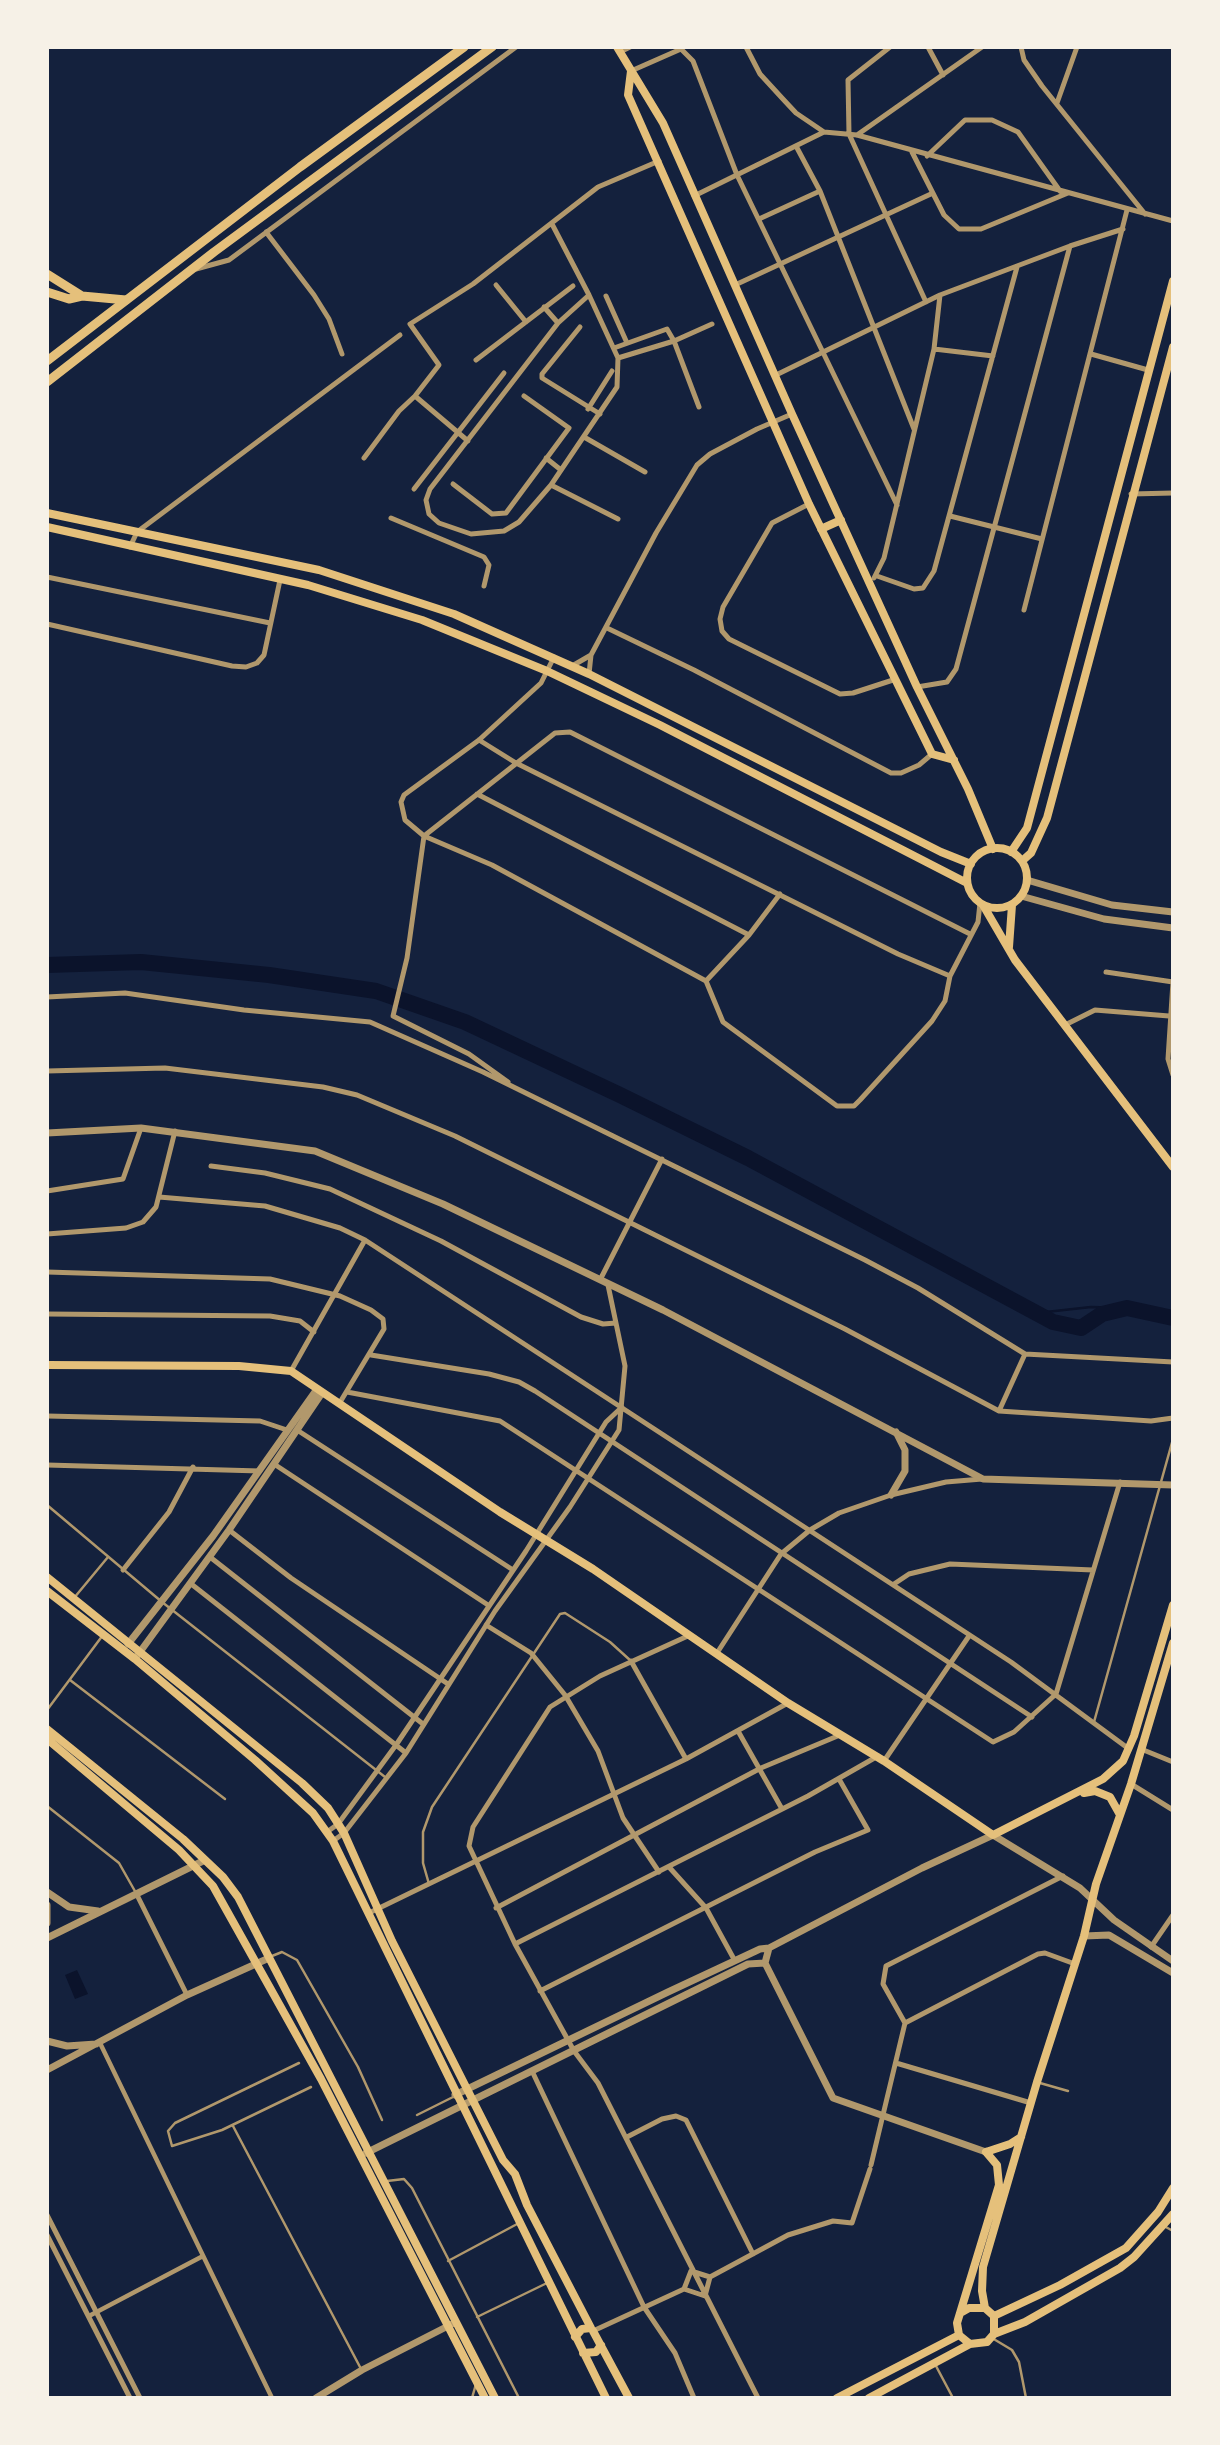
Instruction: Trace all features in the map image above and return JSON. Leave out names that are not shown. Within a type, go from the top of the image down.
[{"type":"main road","points":[[47,361],[464,47]]},
{"type":"main road","points":[[47,382],[193,269],[492,47]]},
{"type":"main road","points":[[618,50],[663,123],[792,414],[993,849]]},
{"type":"main road","points":[[631,71],[628,95],[809,504],[893,680],[932,754],[954,760]]},
{"type":"main road","points":[[47,274],[82,296]]},
{"type":"main road","points":[[1011,852],[1027,828],[1173,281]]},
{"type":"main road","points":[[47,292],[69,299],[82,296],[126,300]]},
{"type":"main road","points":[[1022,861],[1031,853],[1043,830],[1131,494],[1173,347]]},
{"type":"main road","points":[[47,513],[319,570],[454,614],[554,657],[941,852],[971,864]]},
{"type":"main road","points":[[821,529],[841,520]]},
{"type":"main road","points":[[47,527],[309,585],[422,620],[547,671],[968,883],[1009,948],[1065,1026],[1173,1167]]},
{"type":"main road","points":[[717,755],[723,741]]},
{"type":"main road","points":[[968,883],[971,864],[979,854],[993,849],[1011,852],[1022,861],[1027,880],[1021,897],[1012,905],[1002,908],[981,904]]},
{"type":"main road","points":[[1009,948],[1012,905]]},
{"type":"main road","points":[[47,1365],[239,1366],[291,1371],[500,1512],[548,1539],[788,1703],[881,1758],[993,1835],[1115,1771],[1129,1749],[1173,1605]]},
{"type":"main road","points":[[47,1577],[110,1628],[137,1656],[287,1788],[313,1813],[327,1832],[431,2018],[503,2160],[515,2174],[527,2205],[629,2398]]},
{"type":"main road","points":[[47,1591],[103,1635],[137,1656],[302,1783],[328,1808],[344,1833],[373,1911],[421,2023],[606,2398]]},
{"type":"main road","points":[[993,2336],[993,2316],[985,2308],[982,2291],[983,2267],[1037,2082],[1084,1936],[1092,1898],[1131,1784],[1173,1643]]},
{"type":"main road","points":[[47,1729],[205,1860],[238,1897],[452,2324],[495,2398]]},
{"type":"main road","points":[[47,1740],[194,1866],[213,1886],[365,2154],[384,2182],[485,2398]]},
{"type":"main road","points":[[1077,1793],[1103,1793],[1115,1803],[1119,1814]]},
{"type":"main road","points":[[421,2023],[431,2018]]},
{"type":"main road","points":[[970,2344],[959,2335],[957,2323],[999,2185],[997,2165],[986,2152],[1010,2144],[1023,2135]]},
{"type":"main road","points":[[993,2316],[1060,2285],[1126,2248],[1158,2212],[1173,2188]]},
{"type":"main road","points":[[869,2398],[970,2344],[982,2345],[993,2336],[1026,2322],[1120,2268],[1173,2214]]},
{"type":"main road","points":[[962,2312],[969,2308],[985,2308]]},
{"type":"main road","points":[[575,2337],[582,2329],[592,2330]]},
{"type":"main road","points":[[836,2398],[959,2335]]},
{"type":"main road","points":[[583,2353],[596,2352],[601,2345]]},
{"type":"street","points":[[193,269],[211,267],[229,260],[516,47]]},
{"type":"street","points":[[618,50],[630,47]]},
{"type":"street","points":[[746,47],[768,82],[796,113],[824,132],[857,135],[1173,221]]},
{"type":"street","points":[[890,47],[848,80],[849,134],[926,302]]},
{"type":"street","points":[[928,47],[943,75]]},
{"type":"street","points":[[857,135],[982,47]]},
{"type":"street","points":[[1057,103],[1077,47]]},
{"type":"street","points":[[631,71],[681,49],[693,61],[737,175],[897,505]]},
{"type":"street","points":[[1019,49],[1024,60],[1145,214]]},
{"type":"street","points":[[927,156],[965,120],[992,120],[1018,132],[1060,191]]},
{"type":"street","points":[[694,196],[824,132]]},
{"type":"street","points":[[796,146],[820,191],[837,240],[914,429]]},
{"type":"street","points":[[912,152],[950,223],[968,232],[1068,193]]},
{"type":"street","points":[[364,458],[399,411],[415,396],[439,365],[410,324],[473,284],[598,187],[659,162]]},
{"type":"street","points":[[759,219],[820,191]]},
{"type":"street","points":[[735,285],[837,240],[933,192]]},
{"type":"street","points":[[1024,610],[1127,210]]},
{"type":"street","points":[[552,224],[590,295],[618,358],[617,387],[551,485],[524,517],[504,531],[471,534],[439,523],[429,514],[426,500],[430,489],[558,323],[590,295]]},
{"type":"street","points":[[776,374],[940,295],[1123,229]]},
{"type":"street","points":[[266,232],[329,319],[342,354]]},
{"type":"street","points":[[917,687],[952,679],[996,528],[1070,246]]},
{"type":"street","points":[[877,576],[914,589],[923,588],[934,571],[1017,267]]},
{"type":"street","points":[[496,285],[526,322]]},
{"type":"street","points":[[476,360],[573,286]]},
{"type":"street","points":[[869,582],[877,576],[884,558],[934,349],[940,295]]},
{"type":"street","points":[[606,296],[627,343]]},
{"type":"street","points":[[544,307],[558,323]]},
{"type":"street","points":[[618,358],[674,341],[712,324]]},
{"type":"street","points":[[580,327],[542,374],[542,378],[587,409],[600,414]]},
{"type":"street","points":[[614,348],[669,329],[699,407]]},
{"type":"street","points":[[656,332],[660,345]]},
{"type":"street","points":[[130,547],[137,532],[400,335]]},
{"type":"street","points":[[934,349],[993,356]]},
{"type":"street","points":[[1091,354],[1148,370]]},
{"type":"street","points":[[587,409],[612,371]]},
{"type":"street","points":[[414,489],[504,373]]},
{"type":"street","points":[[415,396],[468,441]]},
{"type":"street","points":[[453,484],[492,514],[506,513],[569,427],[524,396]]},
{"type":"street","points":[[589,674],[591,654],[656,533],[697,465],[710,454],[774,420],[792,414]]},
{"type":"street","points":[[1136,419],[1152,424]]},
{"type":"street","points":[[584,437],[645,472]]},
{"type":"street","points":[[546,458],[561,470]]},
{"type":"street","points":[[551,485],[618,519]]},
{"type":"street","points":[[1131,494],[1173,493]]},
{"type":"street","points":[[809,504],[772,523],[723,607],[720,619],[722,631],[729,639],[840,694],[853,693],[893,680]]},
{"type":"street","points":[[950,516],[1042,539]]},
{"type":"street","points":[[391,518],[487,560],[484,586]]},
{"type":"street","points":[[456,545],[461,531]]},
{"type":"street","points":[[1097,562],[1113,566]]},
{"type":"street","points":[[47,577],[271,623]]},
{"type":"street","points":[[47,624],[246,667],[257,663],[264,655],[280,580]]},
{"type":"street","points":[[1083,617],[1098,622]]},
{"type":"street","points":[[607,628],[694,670],[891,773],[901,773],[919,765],[932,754]]},
{"type":"street","points":[[572,666],[591,654]]},
{"type":"street","points":[[554,657],[541,683],[479,740],[404,795],[401,802],[404,820],[424,836],[509,873],[706,981],[723,1021],[837,1106],[846,1108],[860,1100],[932,1021],[944,1001],[950,976],[979,920],[981,904]]},
{"type":"street","points":[[523,1092],[469,1054],[393,1016],[407,958],[424,836],[555,733],[570,732],[970,934]]},
{"type":"street","points":[[479,740],[516,764],[898,954],[950,976]]},
{"type":"street","points":[[477,794],[749,935]]},
{"type":"street","points":[[1027,880],[1112,905],[1173,912]]},
{"type":"street","points":[[706,981],[749,935],[780,894]]},
{"type":"street","points":[[1021,897],[1104,919],[1173,928]]},
{"type":"street","points":[[979,920],[995,925]]},
{"type":"street","points":[[1106,972],[1173,982],[1168,1059],[1173,1075]]},
{"type":"street","points":[[47,997],[125,993],[244,1010],[370,1022],[523,1092],[897,1277],[1024,1354],[1173,1362]]},
{"type":"street","points":[[1065,1026],[1095,1010],[1169,1016]]},
{"type":"street","points":[[47,1071],[165,1068],[339,1090],[455,1136],[845,1329],[999,1411],[1150,1421],[1173,1418]]},
{"type":"street","points":[[47,1191],[123,1179],[141,1128]]},
{"type":"street","points":[[47,1133],[141,1128],[275,1144],[337,1158],[443,1204],[600,1280],[896,1431],[983,1479]]},
{"type":"street","points":[[47,1234],[135,1226],[151,1215],[159,1197],[175,1131]]},
{"type":"street","points":[[600,1280],[662,1160]]},
{"type":"street","points":[[211,1166],[265,1172],[326,1188],[441,1241],[581,1317],[603,1324],[616,1323]]},
{"type":"street","points":[[159,1197],[265,1206],[340,1228],[365,1240],[894,1584],[1056,1694],[1129,1749]]},
{"type":"street","points":[[291,1371],[365,1240]]},
{"type":"street","points":[[47,1272],[270,1279],[315,1288],[361,1305],[383,1319],[384,1329],[340,1404]]},
{"type":"street","points":[[333,1841],[344,1833],[406,1752],[486,1625],[548,1539],[612,1443],[622,1423],[625,1366],[608,1284]]},
{"type":"street","points":[[47,1314],[270,1316],[300,1321],[314,1332]]},
{"type":"street","points":[[999,1411],[1024,1354]]},
{"type":"street","points":[[371,1355],[489,1374],[519,1382],[655,1468],[781,1554],[1032,1717]]},
{"type":"street","points":[[128,1644],[298,1430],[319,1391]]},
{"type":"street","points":[[137,1656],[229,1530],[260,1471],[274,1460],[287,1430],[319,1391]]},
{"type":"street","points":[[346,1392],[500,1420],[993,1742],[1007,1737],[1056,1694],[1120,1482]]},
{"type":"street","points":[[327,1832],[338,1824],[397,1745],[578,1470],[598,1433],[611,1415],[622,1407]]},
{"type":"street","points":[[47,1416],[260,1421],[287,1430]]},
{"type":"street","points":[[298,1430],[513,1570]]},
{"type":"street","points":[[891,1495],[905,1471],[905,1450],[896,1431]]},
{"type":"street","points":[[274,1460],[488,1605]]},
{"type":"street","points":[[47,1465],[193,1467],[260,1471]]},
{"type":"street","points":[[124,1570],[169,1512],[193,1467]]},
{"type":"street","points":[[718,1653],[781,1554],[810,1530],[839,1513],[891,1495],[946,1482],[983,1479],[1173,1485]]},
{"type":"street","points":[[229,1530],[291,1578],[448,1684]]},
{"type":"street","points":[[210,1556],[423,1724]]},
{"type":"street","points":[[894,1584],[909,1574],[950,1564],[1094,1570]]},
{"type":"street","points":[[190,1583],[406,1752]]},
{"type":"street","points":[[486,1625],[531,1653],[565,1695],[598,1751],[613,1794],[634,1835],[659,1872]]},
{"type":"street","points":[[690,1635],[631,1661],[565,1695],[550,1707],[473,1827],[469,1846],[496,1908],[540,1991],[574,2051],[598,2083],[627,2137],[691,2271],[758,2398]]},
{"type":"street","points":[[515,1944],[881,1758],[970,1636]]},
{"type":"street","points":[[631,1661],[686,1759]]},
{"type":"street","points":[[373,1911],[686,1759],[788,1703]]},
{"type":"street","points":[[738,1731],[782,1809]]},
{"type":"street","points":[[496,1908],[686,1810],[761,1768],[841,1735]]},
{"type":"street","points":[[1140,1749],[1173,1762]]},
{"type":"street","points":[[540,1991],[816,1852],[868,1830],[839,1779]]},
{"type":"street","points":[[1131,1784],[1173,1810]]},
{"type":"street","points":[[455,2095],[735,1961],[769,1948],[922,1868],[993,1835],[1063,1877],[1092,1898],[1114,1920],[1173,1961]]},
{"type":"street","points":[[47,1938],[205,1860]]},
{"type":"street","points":[[669,1867],[706,1908],[735,1961]]},
{"type":"street","points":[[691,2271],[710,2277],[788,2235],[840,2220],[852,2223],[870,2167],[905,2022],[883,1984],[883,1970],[892,1962],[1063,1877]]},
{"type":"street","points":[[47,1892],[69,1908],[99,1911]]},
{"type":"street","points":[[136,1893],[187,1995]]},
{"type":"street","points":[[47,1905],[47,1923]]},
{"type":"street","points":[[1151,1947],[1173,1915]]},
{"type":"street","points":[[1084,1936],[1109,1935],[1173,1973]]},
{"type":"street","points":[[769,1948],[765,1963],[830,2095],[986,2152]]},
{"type":"street","points":[[905,2022],[1038,1954],[1045,1953],[1074,1964]]},
{"type":"street","points":[[47,2070],[187,1995],[269,1958]]},
{"type":"street","points":[[365,2154],[748,1964],[765,1963]]},
{"type":"street","points":[[47,2041],[67,2046],[100,2043]]},
{"type":"street","points":[[100,2043],[272,2398]]},
{"type":"street","points":[[896,2063],[1031,2104]]},
{"type":"street","points":[[532,2071],[644,2307],[675,2353],[694,2398]]},
{"type":"street","points":[[627,2137],[662,2119],[676,2116],[686,2120],[753,2254]]},
{"type":"street","points":[[47,2215],[140,2398]]},
{"type":"street","points":[[47,2235],[130,2398]]},
{"type":"street","points":[[89,2316],[204,2256]]},
{"type":"street","points":[[684,2289],[691,2271]]},
{"type":"street","points":[[705,2296],[710,2277]]},
{"type":"street","points":[[592,2330],[684,2289],[705,2296]]},
{"type":"street","points":[[316,2398],[362,2370],[452,2324]]},
{"type":"lane","points":[[1094,1723],[1173,1439]]},
{"type":"lane","points":[[47,1505],[162,1602],[387,1779]]},
{"type":"lane","points":[[74,1598],[108,1557]]},
{"type":"lane","points":[[429,1884],[422,1863],[422,1832],[432,1807],[531,1653],[564,1613],[610,1642],[631,1661]]},
{"type":"lane","points":[[47,1710],[110,1628]]},
{"type":"lane","points":[[70,1680],[225,1799]]},
{"type":"lane","points":[[47,1806],[119,1863],[136,1893]]},
{"type":"lane","points":[[269,1958],[282,1952],[297,1960],[358,2067],[382,2120]]},
{"type":"lane","points":[[299,2063],[175,2123],[168,2136],[173,2146],[177,2146],[233,2126],[311,2087]]},
{"type":"lane","points":[[1037,2082],[1068,2091]]},
{"type":"lane","points":[[417,2115],[455,2095]]},
{"type":"lane","points":[[233,2126],[362,2370]]},
{"type":"lane","points":[[384,2182],[404,2179],[409,2184],[519,2398]]},
{"type":"lane","points":[[448,2261],[519,2222]]},
{"type":"lane","points":[[1164,2226],[1173,2231]]},
{"type":"lane","points":[[477,2317],[548,2283]]},
{"type":"lane","points":[[993,2336],[1012,2350],[1019,2362],[1026,2398]]},
{"type":"lane","points":[[934,2363],[953,2398]]},
{"type":"lane","points":[[472,2398],[477,2382]]},
{"type":"water","points":[[77,1970],[88,1994],[75,1999],[65,1975]]},
{"type":"waterway","points":[[47,965],[141,962],[269,975],[376,991],[465,1022],[620,1095],[748,1158],[1053,1322],[1081,1328],[1102,1314],[1127,1308],[1173,1318]]},
{"type":"waterway","points":[[1037,1313],[1091,1307],[1127,1308]]}]
